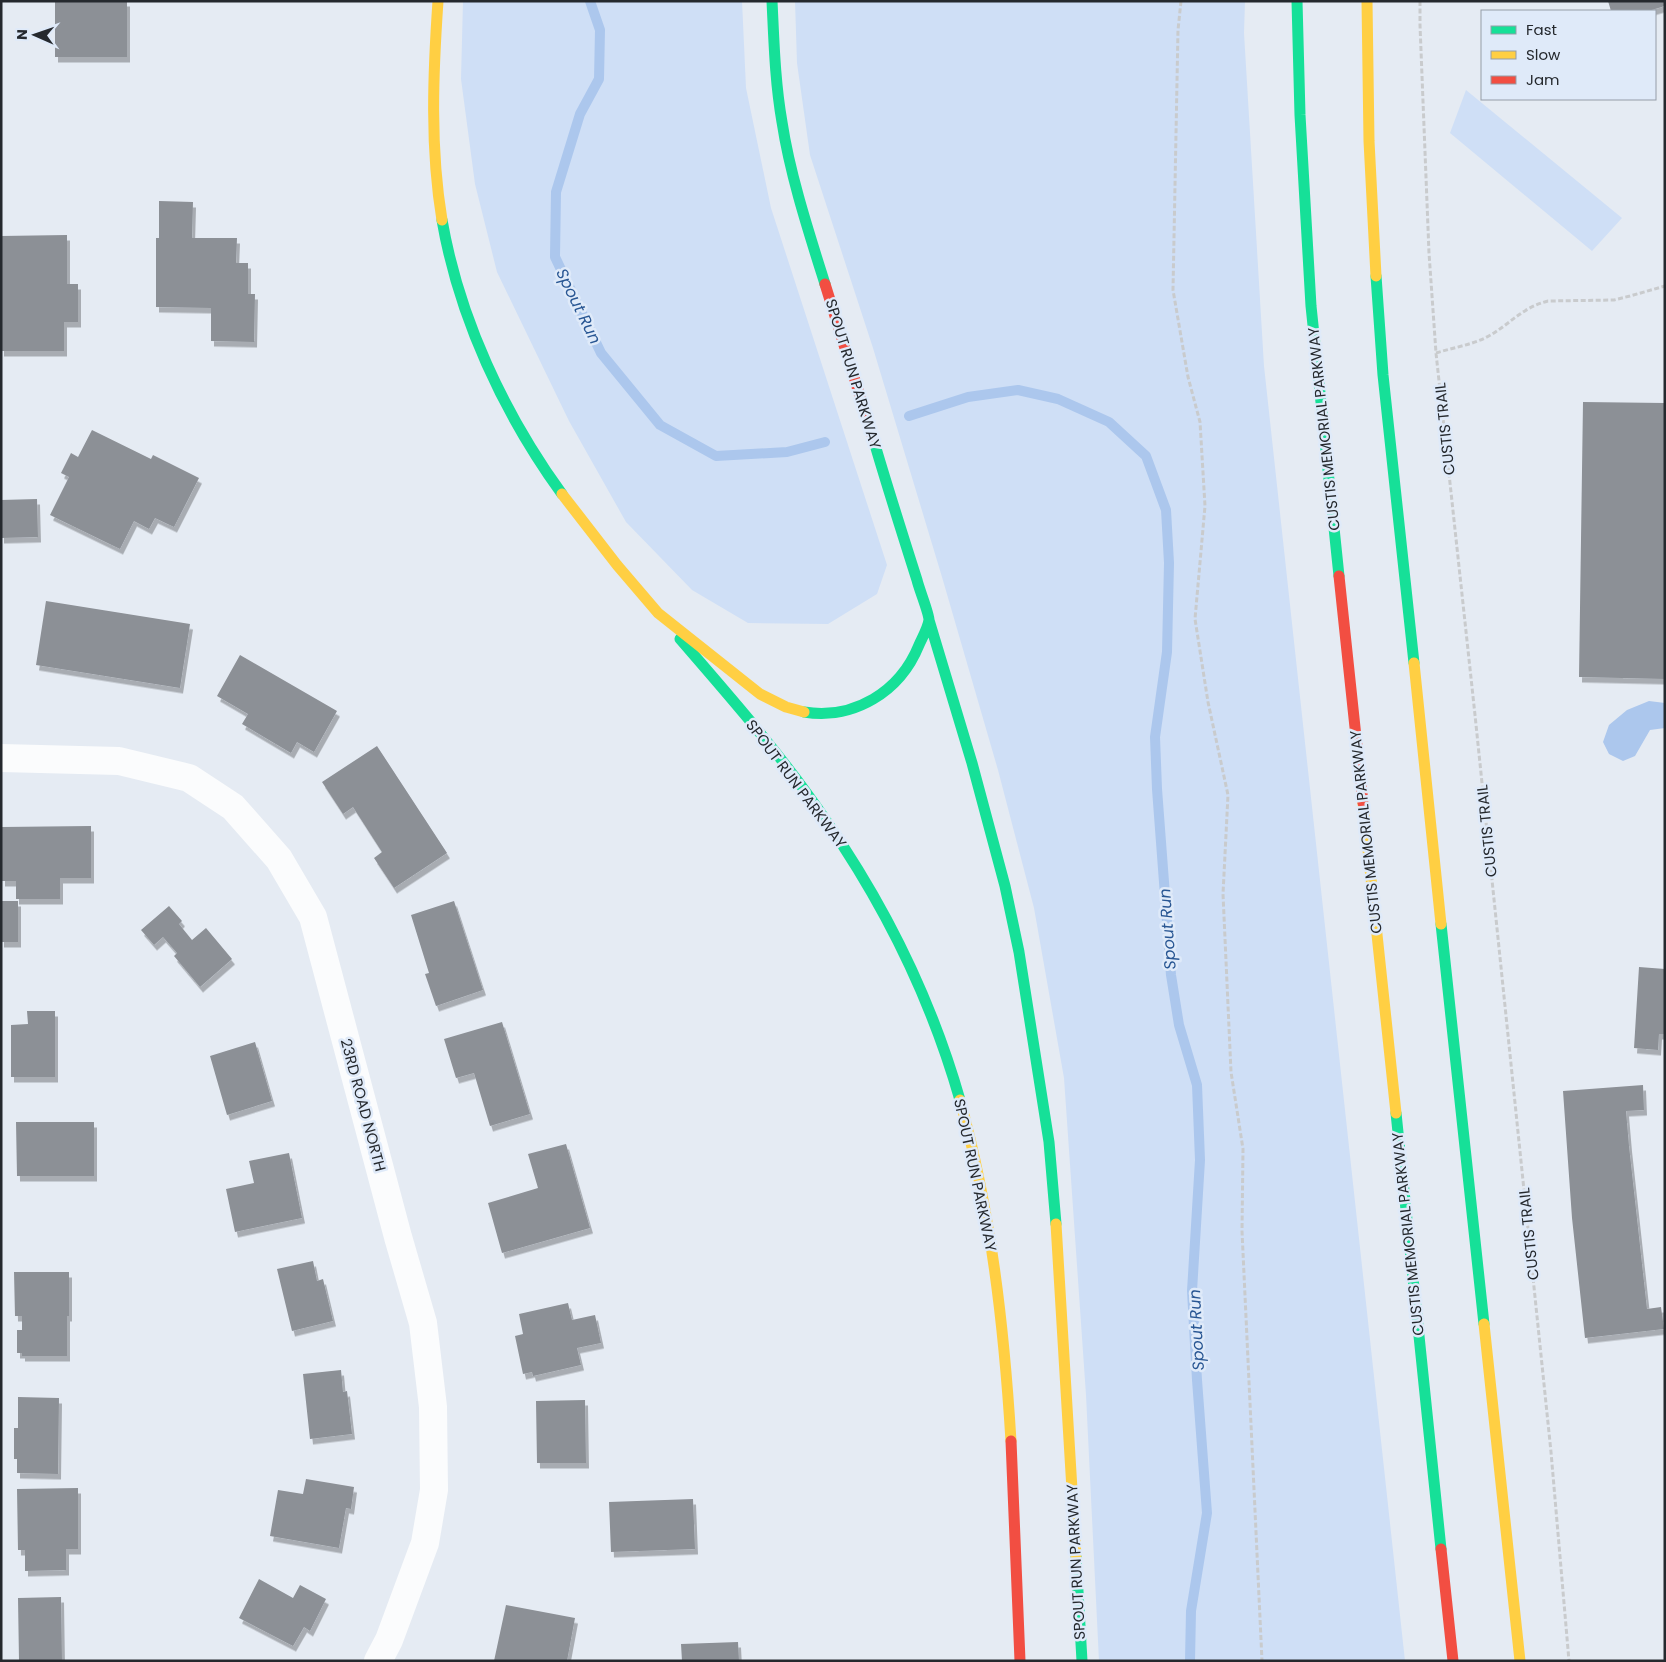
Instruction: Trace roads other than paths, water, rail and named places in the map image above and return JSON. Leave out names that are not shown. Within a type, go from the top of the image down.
[{"type":"main road","name":"SPOUT RUN PARKWAY","points":[[438,1],[433,73],[433,121],[438,196],[453,268],[477,341],[507,407],[557,487],[595,538],[757,729],[822,815],[868,888],[906,962],[944,1053],[970,1139],[988,1221],[995,1274],[1008,1399],[1020,1661]]},
{"type":"main road","name":"SPOUT RUN PARKWAY","points":[[772,1],[776,79],[782,124],[793,172],[826,291],[972,763],[1004,886],[1020,961],[1049,1142],[1060,1270],[1082,1661]]},
{"type":"main road","name":"CUSTIS MEMORIAL PARKWAY","points":[[1296,1],[1296,56],[1302,181],[1311,306],[1453,1661]]},
{"type":"main road","points":[[1367,1],[1367,91],[1370,174],[1383,375],[1520,1661]]},
{"type":"main road","points":[[658,613],[760,694],[793,710],[811,714],[828,714],[859,708],[886,692],[898,681],[916,652],[929,620]]},
{"type":"street","name":"23RD ROAD NORTH","points":[[1,758],[118,761],[189,778],[233,807],[240,814],[279,859],[313,918],[398,1238],[423,1323],[433,1407],[434,1490],[425,1543],[389,1640],[378,1661]]},
{"type":"water","points":[[1649,701],[1665,703],[1665,728],[1650,730],[1635,756],[1623,761],[1609,754],[1603,742],[1609,725],[1627,710]]},
{"type":"waterway","name":"Spout Run","points":[[590,1],[600,30],[599,79],[580,114],[556,192],[555,257],[601,353],[660,425],[716,456],[787,452],[825,442]]},
{"type":"waterway","name":"Spout Run","points":[[909,416],[968,397],[1018,390],[1058,399],[1109,422],[1146,456],[1166,510],[1169,563],[1167,652],[1155,737],[1157,789],[1171,975],[1179,1025],[1197,1085],[1200,1160],[1192,1291],[1207,1513],[1191,1611],[1190,1661]]}]
